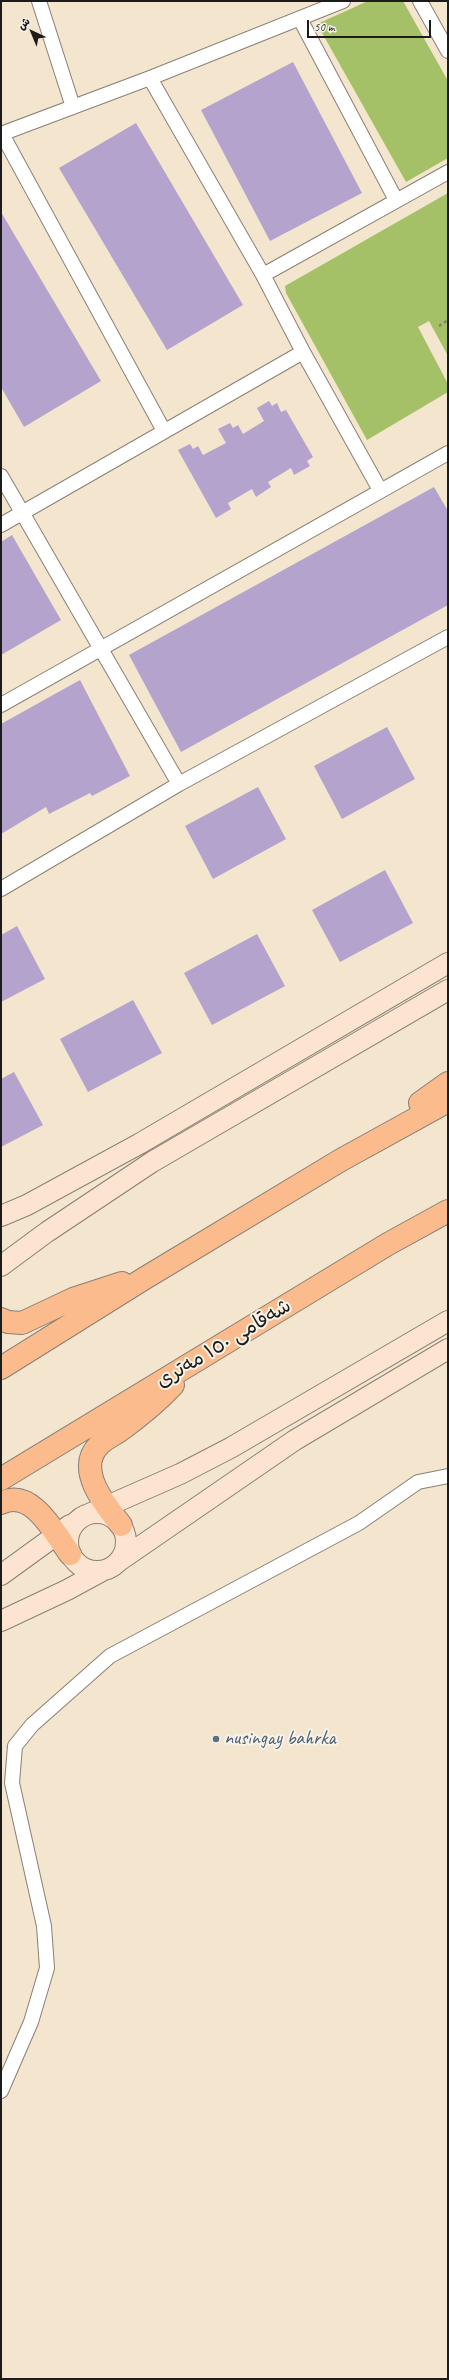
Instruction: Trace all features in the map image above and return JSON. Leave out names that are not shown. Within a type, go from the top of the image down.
[{"type":"highway","points":[[341,1160],[448,1083]]},
{"type":"highway","points":[[1,1368],[145,1278],[341,1160],[448,1101]]},
{"type":"highway","name":"شەقامی ١٥٠ مەتری","points":[[1,1479],[388,1244],[448,1211]]},
{"type":"highway","points":[[388,1244],[448,1218]]},
{"type":"highway","points":[[1,1319],[8,1322],[22,1323],[85,1295],[145,1278]]},
{"type":"highway","points":[[121,1526],[91,1514],[90,1473],[93,1454],[100,1443],[126,1426],[160,1399],[193,1363]]},
{"type":"highway","points":[[1,1503],[18,1499],[31,1504],[56,1534],[70,1554]]},
{"type":"street","points":[[39,1],[74,107]]},
{"type":"street","points":[[164,431],[2,134],[150,78],[343,1]]},
{"type":"street","points":[[420,1],[448,51]]},
{"type":"street","points":[[300,19],[396,200]]},
{"type":"street","points":[[150,78],[264,275],[303,352],[380,490]]},
{"type":"street","points":[[264,275],[448,172]]},
{"type":"street","points":[[1,525],[303,352]]},
{"type":"street","points":[[1,705],[448,453]]},
{"type":"street","points":[[1,476],[179,784]]},
{"type":"street","points":[[1,889],[179,784],[448,637]]},
{"type":"street","points":[[1,1216],[27,1205],[138,1144],[448,963]]},
{"type":"street","points":[[1,1266],[52,1228],[152,1162],[448,990]]},
{"type":"street","points":[[1,1575],[56,1534],[91,1514],[180,1474],[232,1447],[448,1321]]},
{"type":"street","points":[[1,1621],[67,1590],[111,1566],[282,1449],[448,1349]]},
{"type":"street","points":[[1,2091],[31,2022],[47,1968],[44,1926],[12,1783],[15,1746],[32,1725],[110,1656],[359,1523],[418,1482],[448,1476]]},
{"type":"street","points":[[91,1514],[68,1536],[70,1554],[76,1562],[84,1568],[93,1571],[111,1566],[126,1544],[121,1526]]},
{"type":"path","points":[[439,326],[448,320]]},
{"type":"green space","points":[[368,1],[403,1],[448,81],[448,158],[406,182],[317,24]]},
{"type":"green space","points":[[448,193],[448,356],[429,321],[418,327],[448,384],[448,392],[367,440],[286,293],[285,286]]},
{"type":"building","points":[[293,62],[362,193],[270,241],[201,110]]},
{"type":"building","points":[[136,123],[243,305],[167,350],[59,168]]},
{"type":"building","points":[[1,212],[101,381],[24,427],[1,387]]},
{"type":"building","points":[[269,401],[272,406],[277,403],[281,412],[286,410],[313,457],[307,461],[310,466],[294,475],[291,468],[268,482],[271,487],[256,497],[252,489],[228,503],[231,509],[216,518],[178,450],[190,444],[193,449],[198,446],[203,455],[226,443],[218,429],[230,423],[233,428],[238,425],[243,434],[264,421],[257,408]]},
{"type":"building","points":[[434,487],[448,511],[448,605],[181,752],[129,655]]},
{"type":"building","points":[[12,535],[61,620],[1,655],[1,542]]},
{"type":"building","points":[[80,680],[130,776],[92,796],[90,793],[49,814],[46,807],[1,834],[1,724]]},
{"type":"building","points":[[387,727],[415,779],[342,819],[314,766]]},
{"type":"building","points":[[258,787],[286,839],[213,879],[185,826]]},
{"type":"building","points":[[385,870],[413,923],[340,962],[312,910]]},
{"type":"building","points":[[17,926],[45,979],[1,1002],[1,935]]},
{"type":"building","points":[[257,934],[285,986],[212,1025],[184,973]]},
{"type":"building","points":[[133,1000],[162,1053],[88,1092],[60,1039]]},
{"type":"building","points":[[14,1072],[43,1125],[1,1147],[1,1079]]},
{"type":"place","name":"nusingay bahrka","points":[[216,1739]]}]
